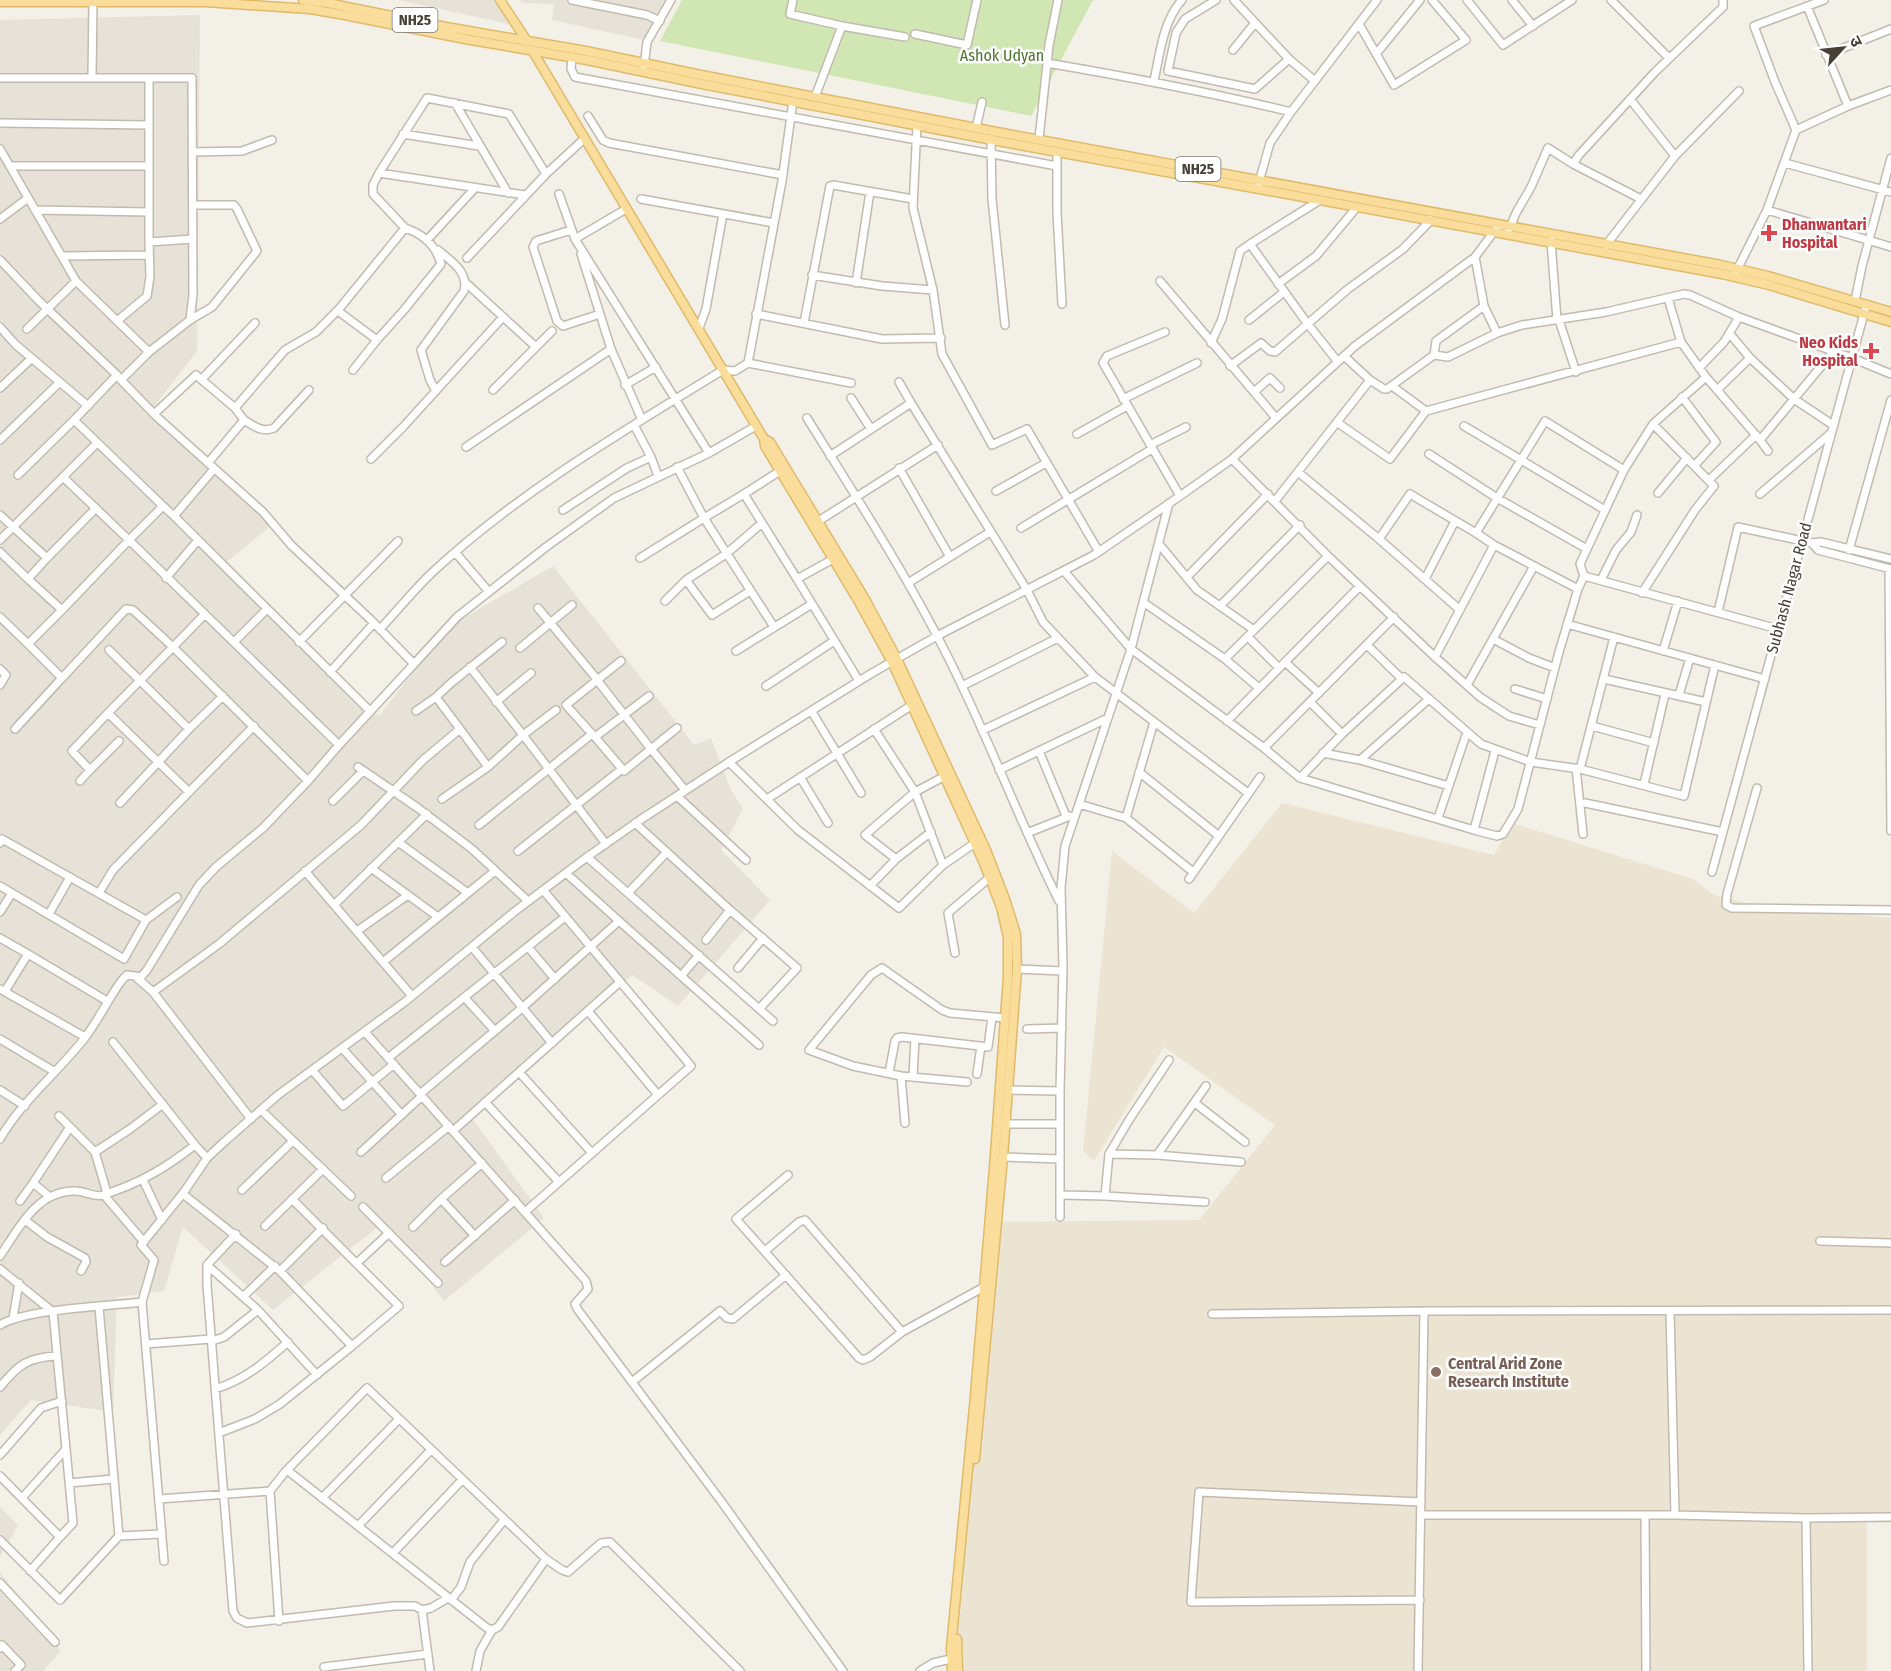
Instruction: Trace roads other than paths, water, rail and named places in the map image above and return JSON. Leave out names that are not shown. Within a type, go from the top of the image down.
[{"type":"main road","name":"NH25","points":[[303,0],[527,41],[793,101],[991,140],[1606,245],[1856,298],[1867,305],[1891,312]]},
{"type":"main road","points":[[500,0],[527,41]]},
{"type":"main road","name":"NH25","points":[[0,2],[205,2],[310,9],[572,57],[815,97],[1039,139],[1320,200],[1431,220],[1497,228]]},
{"type":"main road","points":[[532,50],[699,328],[760,432],[765,446],[895,660],[912,705],[975,843],[1003,915],[1008,937],[1008,977],[1001,1124],[984,1287],[951,1659],[952,1671]]},
{"type":"main road","name":"NH25","points":[[1509,230],[1551,241],[1736,273],[1891,322]]},
{"type":"main road","points":[[760,432],[770,442],[865,599],[986,850],[1016,934],[1017,969],[1008,1090],[1001,1124],[1003,1156],[986,1359],[956,1641],[958,1671]]},
{"type":"street","points":[[572,0],[593,2],[647,15],[660,21]]},
{"type":"street","points":[[643,68],[647,42],[671,0]]},
{"type":"street","points":[[793,0],[790,14],[905,37]]},
{"type":"street","points":[[915,34],[967,45],[977,0]]},
{"type":"street","points":[[1039,139],[1047,63],[1058,0]]},
{"type":"street","points":[[1154,81],[1168,21],[1182,0]]},
{"type":"street","points":[[1216,0],[1185,19],[1176,33],[1168,71],[1255,89],[1289,59]]},
{"type":"street","points":[[1234,0],[1289,59],[1315,81]]},
{"type":"street","points":[[1258,185],[1270,143],[1377,0]]},
{"type":"street","points":[[1376,54],[1420,0]]},
{"type":"street","points":[[1359,24],[1394,85],[1466,40],[1432,0]]},
{"type":"street","points":[[1512,0],[1533,26]]},
{"type":"street","points":[[1573,164],[1669,58],[1723,7],[1723,0]]},
{"type":"street","points":[[1736,273],[1767,210],[1796,130],[1754,26],[1824,0]]},
{"type":"street","points":[[92,78],[93,1]]},
{"type":"street","points":[[1469,1],[1503,45],[1566,1]]},
{"type":"street","points":[[1612,2],[1669,58]]},
{"type":"street","points":[[1807,6],[1848,106]]},
{"type":"street","points":[[1233,51],[1255,23]]},
{"type":"street","points":[[815,97],[842,26]]},
{"type":"street","points":[[1826,55],[1891,29]]},
{"type":"street","points":[[527,41],[532,50]]},
{"type":"street","points":[[572,57],[571,69],[575,77],[1057,166]]},
{"type":"street","points":[[1047,63],[1214,93],[1291,112]]},
{"type":"street","points":[[0,78],[192,78],[194,205],[193,295],[190,320]]},
{"type":"street","points":[[117,321],[147,296],[150,277],[148,242],[149,78]]},
{"type":"street","points":[[1796,130],[1848,106],[1891,90]]},
{"type":"street","points":[[1606,245],[1676,156],[1739,91]]},
{"type":"street","points":[[536,347],[466,283],[461,272],[427,240],[405,228],[373,194],[373,185],[427,98],[509,114],[546,174]]},
{"type":"street","points":[[1630,99],[1676,156]]},
{"type":"street","points":[[748,363],[783,175],[793,101]]},
{"type":"street","points":[[976,128],[981,102]]},
{"type":"street","points":[[455,103],[508,193]]},
{"type":"street","points":[[588,117],[603,140],[609,143],[783,175]]},
{"type":"street","points":[[0,123],[149,125]]},
{"type":"street","points":[[917,125],[913,208],[933,290],[942,354],[992,445],[1027,429],[1099,552]]},
{"type":"street","points":[[403,135],[479,146]]},
{"type":"street","points":[[467,258],[525,195],[584,139]]},
{"type":"street","points":[[192,152],[242,151],[272,140]]},
{"type":"street","points":[[991,140],[992,199],[1005,325]]},
{"type":"street","points":[[1509,230],[1531,188],[1548,148],[1573,164],[1641,199]]},
{"type":"street","points":[[0,149],[76,281],[149,352]]},
{"type":"street","points":[[1057,152],[1057,212],[1062,304]]},
{"type":"street","points":[[1856,298],[1891,158]]},
{"type":"street","points":[[1785,163],[1891,192]]},
{"type":"street","points":[[10,166],[150,166]]},
{"type":"street","points":[[379,173],[525,195]]},
{"type":"street","points":[[804,323],[828,188],[833,185],[913,199]]},
{"type":"street","points":[[427,240],[475,188]]},
{"type":"street","points":[[856,283],[870,192]]},
{"type":"street","points":[[559,194],[571,230],[580,248],[709,453]]},
{"type":"street","points":[[0,219],[28,198]]},
{"type":"street","points":[[640,199],[774,223]]},
{"type":"street","points":[[1211,343],[1222,319],[1240,251],[1320,200]]},
{"type":"street","points":[[18,475],[119,378],[190,320],[212,306],[257,251],[234,205],[194,205]]},
{"type":"street","points":[[1278,284],[1316,256],[1357,207]]},
{"type":"street","points":[[575,239],[626,208]]},
{"type":"street","points":[[35,210],[149,212]]},
{"type":"street","points":[[1767,210],[1891,247]]},
{"type":"street","points":[[699,328],[706,309],[723,214]]},
{"type":"street","points":[[1230,366],[1259,344],[1263,343],[1270,351],[1275,352],[1348,289],[1403,249],[1431,220]]},
{"type":"street","points":[[235,408],[285,350],[316,332],[338,311],[405,228]]},
{"type":"street","points":[[164,1561],[142,1302],[154,1260],[141,1245],[183,1194],[207,1158],[261,1110],[312,1070],[412,996],[528,901],[635,823],[859,681],[937,636],[1099,552],[1232,459],[1344,356],[1475,257],[1497,228]]},
{"type":"street","points":[[571,230],[536,241],[533,247],[557,321],[563,326],[600,314]]},
{"type":"street","points":[[148,242],[193,239]]},
{"type":"street","points":[[1551,241],[1558,320],[1575,372]]},
{"type":"street","points":[[1250,244],[1338,362]]},
{"type":"street","points":[[580,248],[611,349],[642,420]]},
{"type":"street","points":[[352,370],[441,264],[438,250]]},
{"type":"street","points":[[62,256],[149,255]]},
{"type":"street","points":[[1475,257],[1484,306],[1497,333]]},
{"type":"street","points":[[0,260],[154,414],[263,512],[291,545],[414,664]]},
{"type":"street","points":[[812,275],[856,283],[933,290]]},
{"type":"street","points":[[27,329],[76,281]]},
{"type":"street","points":[[1160,281],[1276,418]]},
{"type":"street","points":[[436,392],[421,350],[464,291],[466,283]]},
{"type":"street","points":[[1250,320],[1284,292]]},
{"type":"street","points":[[1344,356],[1370,380],[1384,389],[1392,386],[1434,355],[1448,357],[1497,333],[1522,325],[1690,295],[1739,317],[1891,374]]},
{"type":"street","points":[[1668,298],[1681,342],[1706,377],[1768,451]]},
{"type":"street","name":"Subhash Nagar Road","points":[[1712,872],[1867,305]]},
{"type":"street","points":[[1434,355],[1436,341],[1484,306]]},
{"type":"street","points":[[338,311],[377,340]]},
{"type":"street","points":[[756,314],[882,339],[941,338]]},
{"type":"street","points":[[371,459],[436,392],[503,316]]},
{"type":"street","points":[[1699,368],[1715,354],[1739,317]]},
{"type":"street","points":[[202,379],[255,323]]},
{"type":"street","points":[[0,327],[88,406]]},
{"type":"street","points":[[493,390],[552,331]]},
{"type":"street","points":[[1165,332],[1104,358],[1103,363],[1180,496]]},
{"type":"street","points":[[1730,334],[1750,358],[1794,399],[1833,425]]},
{"type":"street","points":[[1338,423],[1390,459],[1426,411],[1681,342]]},
{"type":"street","points":[[466,447],[611,349]]},
{"type":"street","points":[[1708,480],[1758,438],[1833,352]]},
{"type":"street","points":[[0,388],[32,358]]},
{"type":"street","points":[[1717,390],[1750,358]]},
{"type":"street","points":[[380,629],[455,552],[512,506],[634,425],[723,370],[735,371],[748,363],[851,384]]},
{"type":"street","points":[[1077,434],[1125,403],[1197,363]]},
{"type":"street","points":[[625,385],[656,367]]},
{"type":"street","points":[[154,414],[196,375],[235,408],[244,420],[267,431],[274,428],[309,390]]},
{"type":"street","points":[[1064,571],[1131,649],[1264,748],[1300,778],[1497,836],[1506,831],[1518,809],[1567,624],[1584,576],[1581,564],[1587,549],[1624,470],[1653,424],[1706,377]]},
{"type":"street","points":[[1254,393],[1270,378],[1280,388]]},
{"type":"street","points":[[1275,501],[1370,380]]},
{"type":"street","points":[[0,440],[60,382]]},
{"type":"street","points":[[899,382],[1027,590],[1042,622],[1095,677],[1248,794]]},
{"type":"street","points":[[1392,386],[1426,411]]},
{"type":"street","points":[[1682,397],[1716,442],[1695,465]]},
{"type":"street","points":[[851,398],[871,429]]},
{"type":"street","points":[[1849,550],[1888,419],[1891,400]]},
{"type":"street","points":[[830,456],[911,403]]},
{"type":"street","points":[[807,418],[908,583],[937,636],[983,730],[999,771],[1060,904]]},
{"type":"street","points":[[74,420],[370,711]]},
{"type":"street","points":[[174,516],[244,420]]},
{"type":"street","points":[[1476,533],[1545,421],[1624,470]]},
{"type":"street","points":[[1642,593],[1695,510],[1714,486],[1653,424]]},
{"type":"street","points":[[634,425],[658,476]]},
{"type":"street","points":[[1464,426],[1605,510]]},
{"type":"street","points":[[1021,528],[1186,427]]},
{"type":"street","points":[[140,981],[199,885],[216,867],[262,828],[308,781],[457,617],[546,547],[614,498],[677,467],[760,432]]},
{"type":"street","points":[[1760,494],[1831,434]]},
{"type":"street","points":[[0,540],[97,443]]},
{"type":"street","points":[[818,522],[938,445]]},
{"type":"street","points":[[1429,453],[1497,498],[1587,549]]},
{"type":"street","points":[[563,510],[627,468],[651,457]]},
{"type":"street","points":[[1658,493],[1687,458]]},
{"type":"street","points":[[1232,459],[1300,525],[1328,556],[1434,657],[1509,716],[1540,725]]},
{"type":"street","points":[[996,491],[1046,463]]},
{"type":"street","points":[[677,467],[704,518],[774,627]]},
{"type":"street","points":[[899,468],[950,556]]},
{"type":"street","points":[[640,558],[780,471]]},
{"type":"street","points":[[1298,472],[1460,610]]},
{"type":"street","points":[[63,477],[339,745]]},
{"type":"street","points":[[744,494],[859,681]]},
{"type":"street","points":[[1187,577],[1268,494]]},
{"type":"street","points":[[1379,539],[1410,494],[1494,545],[1578,589]]},
{"type":"street","points":[[1060,1217],[1063,971],[1060,904],[1065,846],[1131,649],[1169,503]]},
{"type":"street","points":[[28,644],[163,506]]},
{"type":"street","points":[[28,579],[96,508]]},
{"type":"street","points":[[0,514],[47,558]]},
{"type":"street","points":[[1601,580],[1637,515]]},
{"type":"street","points":[[1425,579],[1455,521]]},
{"type":"street","points":[[665,601],[686,579],[726,554],[762,523]]},
{"type":"street","points":[[1220,606],[1300,525]]},
{"type":"street","points":[[1718,612],[1738,527],[1812,543],[1821,542],[1891,559]]},
{"type":"street","points":[[908,583],[990,532]]},
{"type":"street","points":[[166,578],[198,540]]},
{"type":"street","points":[[299,642],[398,541]]},
{"type":"street","points":[[1812,543],[1818,550],[1890,569],[1891,831]]},
{"type":"street","points":[[1159,544],[1197,590],[1254,630]]},
{"type":"street","points":[[1434,657],[1494,545]]},
{"type":"street","points":[[0,552],[62,610]]},
{"type":"street","points":[[455,552],[489,592]]},
{"type":"street","points":[[1225,659],[1328,556]]},
{"type":"street","points":[[797,579],[833,559]]},
{"type":"street","points":[[1467,685],[1534,566]]},
{"type":"street","points":[[1584,576],[1778,629]]},
{"type":"street","points":[[686,579],[712,615],[750,591]]},
{"type":"street","points":[[1227,721],[1360,586]]},
{"type":"street","points":[[1663,651],[1678,601]]},
{"type":"street","points":[[1143,602],[1225,659],[1259,688]]},
{"type":"street","points":[[736,651],[812,604]]},
{"type":"street","points":[[520,648],[572,605]]},
{"type":"street","points":[[538,608],[685,790]]},
{"type":"street","points":[[15,729],[126,609],[133,610],[308,781]]},
{"type":"street","points":[[234,642],[267,609]]},
{"type":"street","points":[[90,770],[72,751],[205,614]]},
{"type":"street","points":[[0,617],[62,678]]},
{"type":"street","points":[[1264,748],[1394,617]]},
{"type":"street","points":[[330,672],[374,623]]},
{"type":"street","points":[[1567,624],[1765,679]]},
{"type":"street","points":[[1248,637],[1279,668]]},
{"type":"street","points":[[1583,834],[1578,769],[1592,726],[1614,637]]},
{"type":"street","points":[[962,686],[1058,638]]},
{"type":"street","points":[[1493,639],[1529,658],[1555,668]]},
{"type":"street","points":[[766,686],[834,641]]},
{"type":"street","points":[[416,711],[502,642]]},
{"type":"street","points":[[1367,645],[1402,679],[1404,677],[1481,744],[1531,762],[1578,769],[1644,784],[1683,796],[1715,665]]},
{"type":"street","points":[[109,650],[189,729]]},
{"type":"street","points":[[1679,695],[1690,658]]},
{"type":"street","points":[[621,661],[566,705],[622,769]]},
{"type":"street","points":[[1285,662],[1319,693]]},
{"type":"street","points":[[470,667],[606,844]]},
{"type":"street","points":[[0,669],[6,675],[0,685]]},
{"type":"street","points":[[496,702],[531,673]]},
{"type":"street","points":[[983,730],[1095,677]]},
{"type":"street","points":[[1300,778],[1323,753],[1402,679]]},
{"type":"street","points":[[1604,679],[1706,702]]},
{"type":"street","points":[[1515,689],[1547,699]]},
{"type":"street","points":[[1644,784],[1665,694]]},
{"type":"street","points":[[120,803],[223,696]]},
{"type":"street","points":[[479,825],[549,769],[649,696]]},
{"type":"street","points":[[436,697],[488,767]]},
{"type":"street","points":[[1359,760],[1430,699]]},
{"type":"street","points":[[1310,702],[1342,735]]},
{"type":"street","points":[[767,799],[912,705]]},
{"type":"street","points":[[442,799],[488,767],[522,735],[556,710]]},
{"type":"street","points":[[812,711],[861,793]]},
{"type":"street","points":[[108,713],[189,792]]},
{"type":"street","points":[[999,771],[1108,718]]},
{"type":"street","points":[[1126,818],[1154,722]]},
{"type":"street","points":[[99,893],[113,870],[254,726]]},
{"type":"street","points":[[1592,726],[1654,743]]},
{"type":"street","points":[[518,851],[677,728]]},
{"type":"street","points":[[152,990],[219,944],[361,825],[423,760],[460,729]]},
{"type":"street","points":[[874,729],[915,792],[944,865]]},
{"type":"street","points":[[1438,819],[1467,732]]},
{"type":"street","points":[[80,781],[119,741]]},
{"type":"street","points":[[1474,830],[1495,750]]},
{"type":"street","points":[[1039,751],[1066,816]]},
{"type":"street","points":[[1323,753],[1359,760],[1449,786]]},
{"type":"street","points":[[729,762],[798,830],[899,908],[944,865],[975,843]]},
{"type":"street","points":[[333,801],[360,769],[427,814],[472,849],[528,901]]},
{"type":"street","points":[[1139,772],[1219,836]]},
{"type":"street","points":[[896,859],[864,835],[915,792],[945,776]]},
{"type":"street","points":[[801,777],[828,823]]},
{"type":"street","points":[[1189,879],[1260,777]]},
{"type":"street","points":[[1757,788],[1727,894],[1726,905],[1732,908],[1891,910]]},
{"type":"street","points":[[676,796],[746,860]]},
{"type":"street","points":[[1585,803],[1723,832]]},
{"type":"street","points":[[1079,804],[1126,818],[1194,872]]},
{"type":"street","points":[[334,904],[427,814]]},
{"type":"street","points":[[1027,833],[1066,816],[1075,816]]},
{"type":"street","points":[[635,823],[797,968],[759,1009]]},
{"type":"street","points":[[870,886],[896,859],[931,832]]},
{"type":"street","points":[[1,840],[146,920]]},
{"type":"street","points":[[398,842],[468,893]]},
{"type":"street","points":[[628,893],[667,852]]},
{"type":"street","points":[[587,857],[773,1021]]},
{"type":"street","points":[[371,868],[438,917]]},
{"type":"street","points":[[305,871],[412,996]]},
{"type":"street","points":[[383,962],[495,871]]},
{"type":"street","points":[[566,873],[759,1045]]},
{"type":"street","points":[[48,914],[70,877]]},
{"type":"street","points":[[955,953],[948,913],[989,878]]},
{"type":"street","points":[[0,886],[124,959]]},
{"type":"street","points":[[525,1212],[691,1066],[543,891]]},
{"type":"street","points":[[0,912],[12,893]]},
{"type":"street","points":[[357,931],[408,895]]},
{"type":"street","points":[[127,975],[124,959],[146,920],[177,897]]},
{"type":"street","points":[[706,940],[730,910]]},
{"type":"street","points":[[388,1058],[565,917]]},
{"type":"street","points":[[361,1152],[421,1095],[620,921]]},
{"type":"street","points":[[0,938],[107,1001]]},
{"type":"street","points":[[738,968],[764,938]]},
{"type":"street","points":[[472,946],[552,1043]]},
{"type":"street","points":[[528,947],[555,979]]},
{"type":"street","points":[[28,954],[2,990],[85,1037]]},
{"type":"street","points":[[681,976],[699,956]]},
{"type":"street","points":[[967,1082],[901,1076],[853,1066],[809,1050],[871,975],[882,968],[942,1010],[950,1013],[1005,1018]]},
{"type":"street","points":[[1017,969],[1063,971]]},
{"type":"street","points":[[127,975],[152,990],[251,1119]]},
{"type":"street","points":[[0,1139],[25,1106],[85,1037],[107,1001],[127,975]]},
{"type":"street","points":[[386,1178],[486,1102],[620,982]]},
{"type":"street","points":[[465,998],[495,1031]]},
{"type":"street","points":[[588,1011],[658,1095]]},
{"type":"street","points":[[889,1073],[896,1040],[900,1037],[988,1047],[992,1017]]},
{"type":"street","points":[[1028,1029],[1062,1028]]},
{"type":"street","points":[[365,1032],[586,1281],[588,1289],[577,1301],[576,1306],[721,1501],[843,1671]]},
{"type":"street","points":[[0,1039],[55,1072]]},
{"type":"street","points":[[912,1077],[915,1039]]},
{"type":"street","points":[[113,1042],[207,1158]]},
{"type":"street","points":[[977,1074],[981,1046]]},
{"type":"street","points":[[342,1048],[402,1115]]},
{"type":"street","points":[[1105,1196],[1109,1154],[1169,1060]]},
{"type":"street","points":[[312,1070],[343,1106],[394,1064]]},
{"type":"street","points":[[519,1072],[592,1153]]},
{"type":"street","points":[[901,1076],[906,1123]]},
{"type":"street","points":[[1157,1155],[1206,1086]]},
{"type":"street","points":[[0,1090],[25,1106]]},
{"type":"street","points":[[1008,1090],[1060,1091]]},
{"type":"street","points":[[486,1102],[559,1182]]},
{"type":"street","points":[[1195,1103],[1245,1142]]},
{"type":"street","points":[[95,1152],[163,1104]]},
{"type":"street","points":[[261,1110],[351,1196]]},
{"type":"street","points":[[59,1116],[95,1152],[105,1194],[144,1242]]},
{"type":"street","points":[[1001,1124],[1060,1124]]},
{"type":"street","points":[[20,1201],[70,1127]]},
{"type":"street","points":[[242,1190],[293,1141]]},
{"type":"street","points":[[0,1256],[35,1206],[50,1197],[76,1191],[101,1196],[143,1180],[173,1162],[195,1145]]},
{"type":"street","points":[[1109,1154],[1157,1155],[1241,1162]]},
{"type":"street","points":[[1003,1156],[1060,1159]]},
{"type":"street","points":[[413,1227],[482,1163]]},
{"type":"street","points":[[265,1226],[322,1169]]},
{"type":"street","points":[[788,1175],[736,1219],[859,1358],[870,1357],[902,1332],[984,1287]]},
{"type":"street","points":[[143,1180],[162,1220]]},
{"type":"street","points":[[33,1183],[50,1197]]},
{"type":"street","points":[[183,1194],[278,1268],[352,1347]]},
{"type":"street","points":[[1062,1196],[1105,1196],[1205,1202]]},
{"type":"street","points":[[219,1433],[267,1412],[352,1347],[399,1306],[292,1199]]},
{"type":"street","points":[[441,1199],[475,1236]]},
{"type":"street","points":[[445,1262],[515,1200]]},
{"type":"street","points":[[363,1207],[438,1283]]},
{"type":"street","points":[[765,1251],[802,1220],[805,1220],[902,1332]]},
{"type":"street","points":[[25,1221],[47,1237],[85,1258],[86,1262],[81,1271]]},
{"type":"street","points":[[244,1296],[323,1228]]},
{"type":"street","points":[[357,1263],[389,1233]]},
{"type":"street","points":[[236,1234],[207,1265],[223,1495],[233,1611],[237,1618],[247,1623],[394,1606],[416,1606],[422,1610],[431,1608],[450,1599],[461,1587],[470,1562],[504,1520]]},
{"type":"street","points":[[1820,1241],[1891,1243]]},
{"type":"street","points":[[207,1265],[244,1296],[317,1375]]},
{"type":"street","points":[[0,1269],[54,1312],[73,1522],[30,1571]]},
{"type":"street","points":[[632,1382],[720,1311],[727,1318],[733,1319],[786,1275]]},
{"type":"street","points":[[13,1318],[19,1283]]},
{"type":"street","points":[[0,1326],[13,1318],[142,1302]]},
{"type":"street","points":[[99,1307],[119,1536]]},
{"type":"street","points":[[146,1344],[212,1340],[224,1337],[258,1310]]},
{"type":"street","points":[[1212,1314],[1891,1310]]},
{"type":"street","points":[[1418,1671],[1424,1311]]},
{"type":"street","points":[[1670,1311],[1675,1515]]},
{"type":"street","points":[[215,1389],[241,1380],[288,1342]]},
{"type":"street","points":[[0,1388],[15,1369],[29,1360],[57,1356]]},
{"type":"street","points":[[279,1621],[270,1491],[287,1470],[367,1388],[546,1559],[568,1572],[602,1544],[610,1542],[740,1671]]},
{"type":"street","points":[[0,1455],[41,1408],[62,1401]]},
{"type":"street","points":[[322,1498],[399,1419]]},
{"type":"street","points":[[22,1498],[66,1449]]},
{"type":"street","points":[[358,1526],[431,1450]]},
{"type":"street","points":[[287,1470],[492,1630]]},
{"type":"street","points":[[0,1476],[60,1537]]},
{"type":"street","points":[[69,1483],[113,1479]]},
{"type":"street","points":[[393,1553],[462,1480]]},
{"type":"street","points":[[159,1499],[270,1491]]},
{"type":"street","points":[[1420,1600],[1191,1602],[1199,1492],[1421,1502]]},
{"type":"street","points":[[1421,1515],[1891,1517]]},
{"type":"street","points":[[1645,1515],[1646,1671]]},
{"type":"street","points":[[1806,1518],[1808,1671]]},
{"type":"street","points":[[0,1540],[60,1600],[119,1536],[162,1534]]},
{"type":"street","points":[[476,1671],[480,1651],[492,1630],[498,1628],[546,1559]]},
{"type":"street","points":[[0,1583],[55,1642]]},
{"type":"street","points":[[422,1610],[430,1671]]},
{"type":"street","points":[[1,1645],[21,1665],[15,1671]]},
{"type":"street","points":[[324,1667],[428,1654]]},
{"type":"street","points":[[920,1671],[933,1663],[951,1659]]},
{"type":"place","name":"Dhanwantari Hospital","points":[[1769,233]]},
{"type":"place","name":"Neo Kids Hospital","points":[[1871,351]]},
{"type":"place","name":"Central Arid Zone Research Institute","points":[[1436,1372]]},
{"type":"park label","name":"Ashok Udyan","points":[[1002,55]]}]
